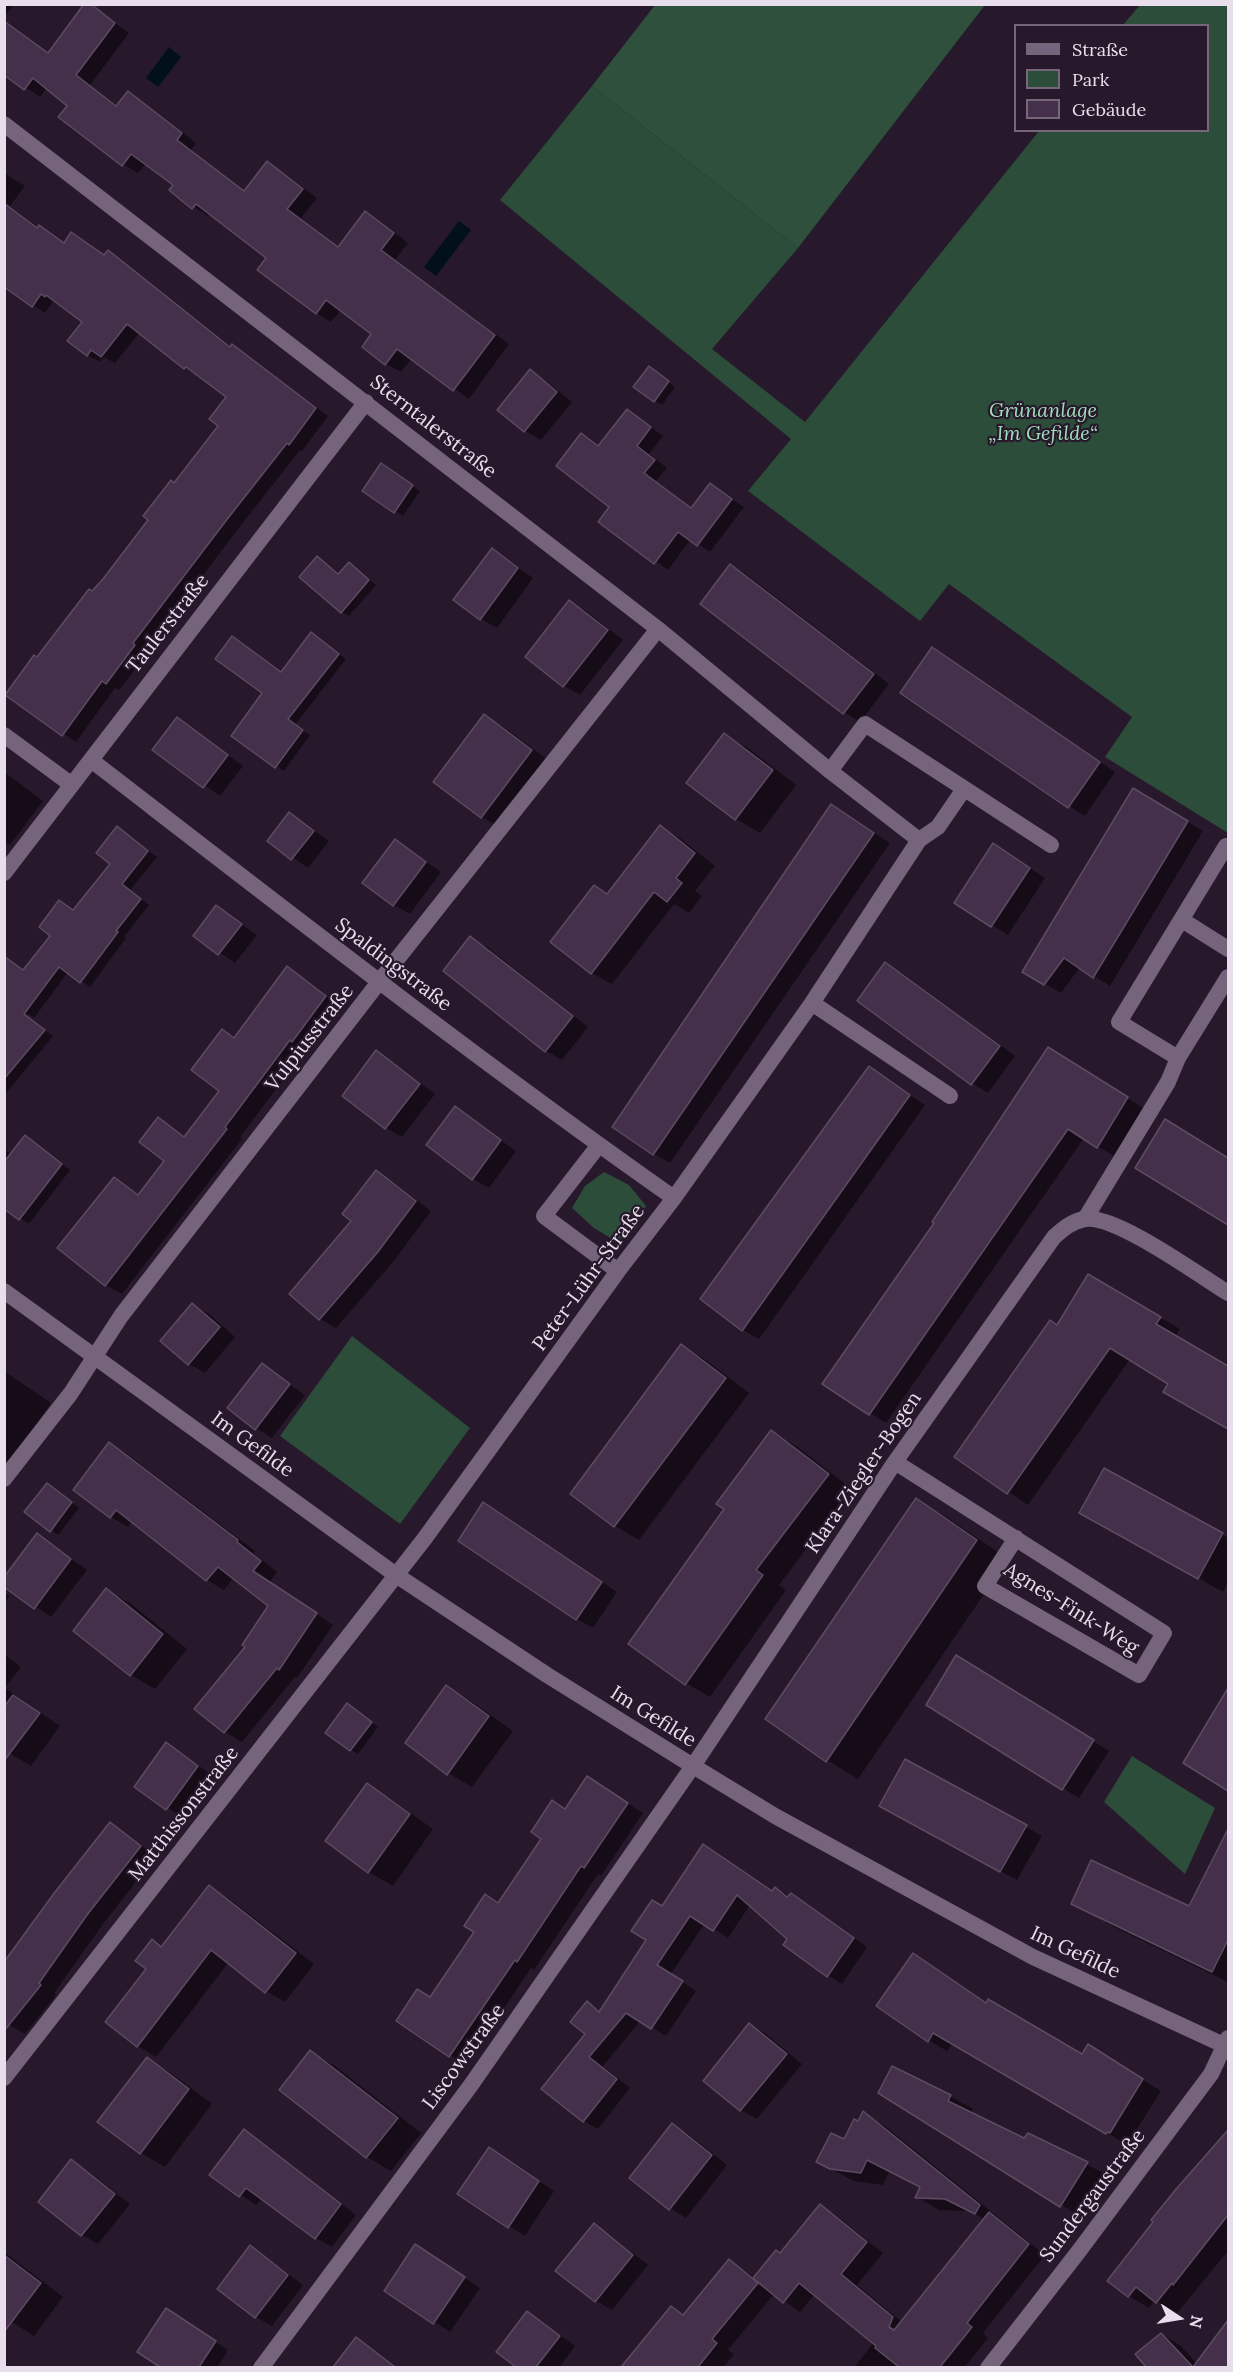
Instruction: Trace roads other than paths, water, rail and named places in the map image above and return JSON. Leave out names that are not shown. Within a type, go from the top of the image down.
[{"type":"street","name":"Sterntalerstraße","points":[[4,124],[658,629],[830,771],[919,840]]},
{"type":"street","name":"Taulerstraße","points":[[4,873],[366,402]]},
{"type":"street","name":"Vulpiusstraße","points":[[4,1479],[71,1393],[121,1316],[379,982],[658,629]]},
{"type":"street","points":[[830,771],[866,724],[1051,845]]},
{"type":"street","points":[[4,735],[72,785]]},
{"type":"street","name":"Spaldingstraße","points":[[90,760],[379,982],[674,1198]]},
{"type":"street","points":[[919,840],[938,827],[964,789]]},
{"type":"street","name":"Peter-Lühr-Straße","points":[[396,1575],[674,1198],[812,1003],[919,840]]},
{"type":"street","points":[[1178,1058],[1119,1022],[1226,846]]},
{"type":"street","points":[[1182,920],[1228,949]]},
{"type":"street","points":[[1085,1219],[1168,1082],[1178,1058],[1228,977]]},
{"type":"street","points":[[812,1003],[950,1096]]},
{"type":"street","points":[[599,1145],[544,1216],[618,1271]]},
{"type":"street","points":[[1085,1219],[1100,1219],[1124,1229],[1228,1293]]},
{"type":"street","name":"Klara-Ziegler-Bogen","points":[[693,1766],[895,1462],[1054,1237],[1067,1225],[1085,1219]]},
{"type":"street","name":"Im Gefilde","points":[[4,1291],[396,1575],[547,1675],[693,1766],[814,1838],[1033,1957],[1227,2043]]},
{"type":"street","name":"Agnes-Fink-Weg","points":[[895,1462],[1016,1538],[1164,1633],[1139,1675],[985,1586],[1016,1538]]},
{"type":"street","name":"Matthissonstraße","points":[[4,2078],[396,1575]]},
{"type":"street","name":"Liscowstraße","points":[[261,2367],[471,2085],[693,1766]]},
{"type":"street","name":"Sundergaustraße","points":[[988,2367],[1079,2251],[1211,2074],[1227,2043]]},
{"type":"park label","name":"Grünanlage „Im Gefilde“","points":[[1043,422]]}]
